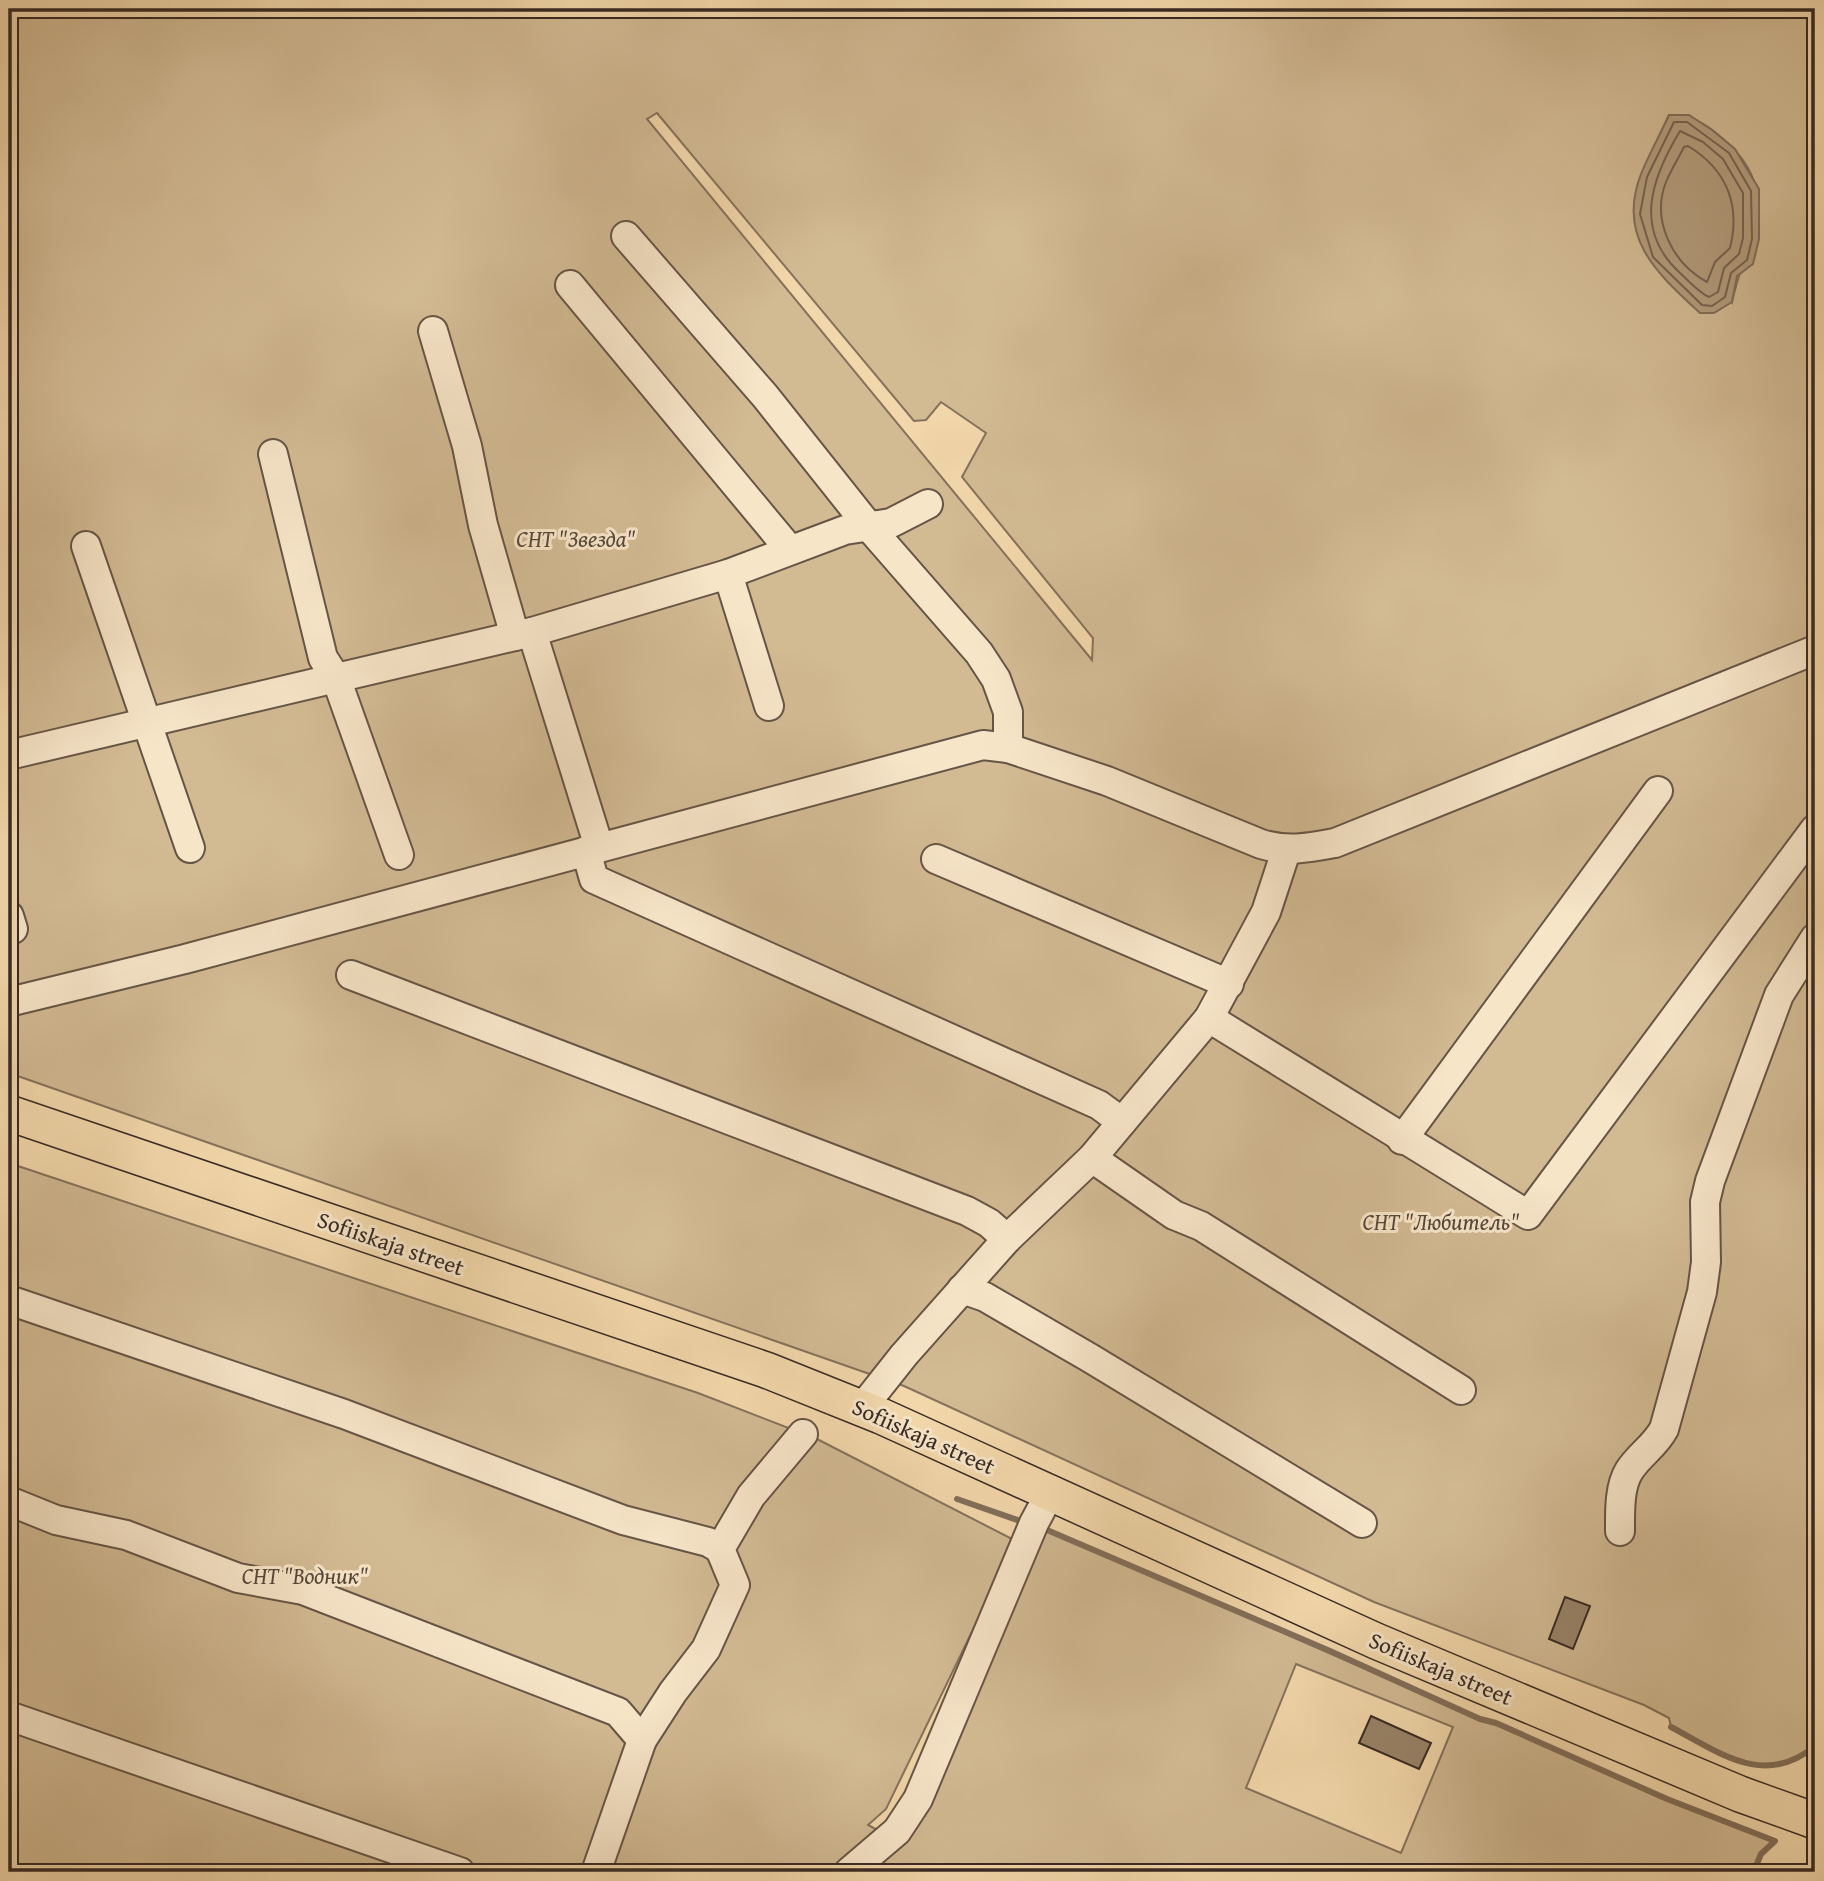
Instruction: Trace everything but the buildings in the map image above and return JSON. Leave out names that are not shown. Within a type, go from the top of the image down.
[{"type":"main road","name":"Sofiiskaja street","points":[[9,1113],[765,1370],[862,1408],[1376,1641],[1740,1794],[1815,1821]]},
{"type":"lane","points":[[626,236],[765,397],[870,528],[979,653],[996,679],[1008,712],[1007,748]]},
{"type":"lane","points":[[570,285],[790,550]]},
{"type":"lane","points":[[433,331],[467,446],[483,525],[524,634],[593,849],[594,879],[1099,1105],[1122,1122]]},
{"type":"lane","points":[[273,454],[323,658],[336,678],[399,855]]},
{"type":"lane","points":[[9,755],[524,634],[727,574],[845,530],[891,523],[928,504]]},
{"type":"lane","points":[[86,546],[190,848]]},
{"type":"lane","points":[[727,574],[769,706]]},
{"type":"lane","points":[[9,1002],[185,959],[959,749],[983,745],[1007,748],[1107,781],[1261,844],[1286,851],[1335,842],[1815,650]]},
{"type":"lane","points":[[1402,1140],[1658,791]]},
{"type":"lane","points":[[1209,1018],[1402,1140],[1528,1215],[1815,829]]},
{"type":"lane","points":[[862,1408],[1007,1238],[1092,1158],[1209,1018],[1266,912],[1286,851]]},
{"type":"lane","points":[[936,859],[1229,984]]},
{"type":"lane","points":[[1620,1531],[1623,1488],[1628,1472],[1657,1443],[1664,1429],[1702,1292],[1706,1262],[1705,1202],[1710,1181],[1779,995],[1815,937]]},
{"type":"lane","points":[[351,975],[967,1211],[989,1223],[1007,1238]]},
{"type":"lane","points":[[1092,1158],[1174,1216],[1201,1226],[1461,1390]]},
{"type":"lane","points":[[962,1289],[985,1297],[1090,1358],[1362,1523]]},
{"type":"lane","points":[[9,1300],[344,1414],[623,1520],[708,1542],[720,1549],[736,1585],[706,1649],[673,1692],[642,1740],[596,1872]]},
{"type":"lane","points":[[720,1549],[751,1496],[803,1434]]},
{"type":"lane","points":[[849,1872],[897,1831],[918,1799],[1029,1533],[1050,1493]]},
{"type":"lane","points":[[9,1501],[56,1520],[127,1535],[238,1578],[315,1594],[618,1712],[642,1740]]},
{"type":"lane","points":[[9,1716],[460,1872]]},
{"type":"green space","points":[[9,9],[1815,9],[1815,1746],[1797,1758],[1779,1764],[1761,1765],[1725,1756],[1671,1727],[1669,1718],[1644,1705],[1374,1602],[904,1386],[9,1073]],"holes":[[[657,113],[914,421],[926,420],[941,402],[986,433],[962,477],[1093,638],[1092,660],[647,119]],[[1669,115],[1691,118],[1710,128],[1741,158],[1753,177],[1757,196],[1756,216],[1732,302],[1658,139]]]},
{"type":"green space","name":"СНТ \"Водник\"","points":[[9,1163],[698,1393],[817,1439],[1016,1541],[886,1809],[868,1825],[898,1841],[1033,1546],[1048,1530],[1667,1799],[1775,1841],[1761,1854],[1756,1866],[1759,1872],[9,1872]],"holes":[[[1296,1664],[1453,1727],[1401,1853],[1246,1788]]]},
{"type":"water","points":[[1669,115],[1689,115],[1712,130],[1735,149],[1759,189],[1759,239],[1753,264],[1737,276],[1732,302],[1714,313],[1700,313],[1670,284],[1645,253],[1638,236],[1634,217],[1635,197],[1641,174]]},
{"type":"waterway","points":[[957,1499],[1026,1523]]},
{"type":"waterway","points":[[1040,1527],[1667,1799],[1775,1841],[1761,1854],[1756,1866],[1759,1872]]},
{"type":"waterway","points":[[1671,1727],[1725,1756],[1760,1765],[1778,1764],[1796,1758],[1815,1746]]},
{"type":"park label","name":"СНТ \"Звезда\"","points":[[576,538]]},
{"type":"park label","name":"СНТ \"Любитель\"","points":[[1441,1221]]}]
